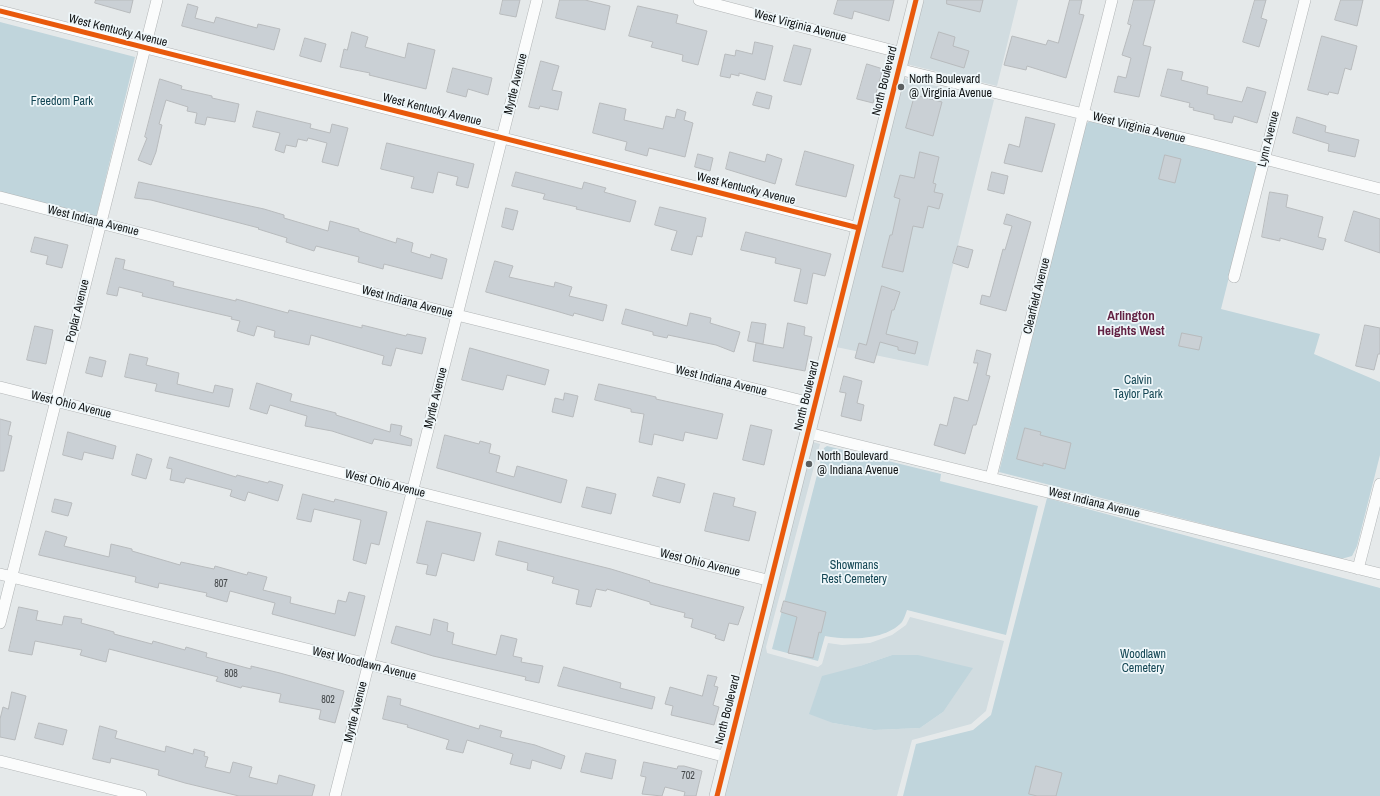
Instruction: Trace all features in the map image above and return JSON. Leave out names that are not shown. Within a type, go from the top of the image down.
[{"type":"street","name":"Poplar Avenue","points":[[0,623],[157,0]]},
{"type":"street","name":"Myrtle Avenue","points":[[335,796],[537,0]]},
{"type":"street","name":"West Virginia Avenue","points":[[699,0],[902,53]]},
{"type":"street","name":"North Boulevard","points":[[717,796],[916,0]]},
{"type":"street","name":"Clearfield Avenue","points":[[991,477],[1112,0]]},
{"type":"street","name":"Lynn Avenue","points":[[1234,278],[1305,0]]},
{"type":"street","name":"West Kentucky Avenue","points":[[0,11],[859,228]]},
{"type":"street","name":"West Virginia Avenue","points":[[898,69],[1084,114],[1380,189]]},
{"type":"street","name":"West Indiana Avenue","points":[[0,197],[457,315],[815,404]]},
{"type":"street","name":"West Ohio Avenue","points":[[0,387],[771,581]]},
{"type":"street","name":"West Indiana Avenue","points":[[808,433],[1380,574]]},
{"type":"street","points":[[1358,569],[1380,484]]},
{"type":"street","name":"West Woodlawn Avenue","points":[[0,574],[368,664],[727,757]]},
{"type":"street","points":[[0,761],[141,796]]},
{"type":"shaded area","points":[[922,0],[1018,0],[997,86],[906,64]]},
{"type":"shaded area","points":[[903,78],[994,100],[928,366],[836,347]]},
{"type":"shaded area","points":[[813,442],[820,444],[766,647],[767,653],[818,667],[822,664],[828,643],[842,645],[870,643],[892,635],[906,625],[910,617],[1004,641],[986,711],[971,724],[912,740],[897,796],[723,796]],"holes":[[[892,655],[943,712],[920,728],[874,730],[833,723],[860,666]]]},
{"type":"green space","name":"Freedom Park","points":[[0,22],[135,57],[96,218],[0,193]]},
{"type":"green space","name":"Calvin Taylor Park","points":[[1094,121],[1258,162],[1221,309],[1320,334],[1314,354],[1380,382],[1380,455],[1357,546],[1352,556],[1341,559],[999,472],[1084,128],[1088,122]]},
{"type":"green space","name":"Showmans Rest Cemetery","points":[[827,446],[941,474],[940,481],[1038,506],[1006,635],[907,610],[902,622],[886,633],[865,638],[825,636],[818,661],[772,649],[824,448]]},
{"type":"green space","name":"Woodlawn Cemetery","points":[[1047,498],[1380,588],[1380,796],[903,796],[916,744],[973,730],[991,715]]},
{"type":"green space","points":[[892,655],[918,655],[973,668],[943,712],[920,728],[874,730],[833,723],[809,714],[822,676],[860,666]]},
{"type":"building","points":[[96,0],[133,0],[130,13],[95,3]]},
{"type":"building","points":[[503,0],[520,0],[516,17],[500,14]]},
{"type":"building","points":[[560,0],[585,0],[610,6],[605,30],[556,18]]},
{"type":"building","points":[[838,0],[894,0],[889,21],[854,11],[852,19],[834,14]]},
{"type":"building","points":[[947,0],[983,0],[980,12],[947,4]]},
{"type":"building","points":[[1070,0],[1082,0],[1079,14],[1084,15],[1066,78],[1027,66],[1026,70],[1004,65],[1012,36],[1046,45],[1048,40],[1058,43]]},
{"type":"building","points":[[1134,0],[1155,0],[1143,45],[1151,47],[1139,97],[1114,92],[1118,76],[1126,78],[1131,58],[1122,55],[1131,25],[1128,24]]},
{"type":"building","points":[[1255,0],[1266,0],[1261,18],[1267,20],[1259,47],[1243,42]]},
{"type":"building","points":[[1341,0],[1363,0],[1357,26],[1335,20]]},
{"type":"building","points":[[188,4],[198,7],[195,18],[214,23],[216,17],[257,28],[258,24],[280,29],[274,50],[182,26]]},
{"type":"building","points":[[638,6],[678,15],[676,23],[707,31],[698,65],[682,61],[683,55],[651,47],[653,42],[629,36]]},
{"type":"building","points":[[352,32],[368,37],[365,47],[405,58],[408,43],[435,50],[426,89],[369,75],[370,73],[340,67],[344,49],[347,50]]},
{"type":"building","points":[[939,32],[955,37],[953,46],[969,51],[964,68],[931,58]]},
{"type":"building","points":[[1322,36],[1357,46],[1351,70],[1345,68],[1338,94],[1329,92],[1328,95],[1308,90]]},
{"type":"building","points":[[305,38],[326,44],[321,62],[300,56]]},
{"type":"building","points":[[755,42],[773,46],[765,80],[739,73],[739,76],[731,74],[730,78],[720,76],[725,54],[735,56],[736,50],[752,54]]},
{"type":"building","points":[[794,45],[811,49],[801,85],[784,81]]},
{"type":"building","points":[[541,61],[559,66],[552,90],[562,92],[558,110],[540,106],[539,109],[529,107]]},
{"type":"building","points":[[867,64],[883,69],[873,103],[857,99]]},
{"type":"building","points":[[453,68],[492,78],[488,95],[468,89],[466,97],[447,92]]},
{"type":"building","points":[[1168,69],[1183,72],[1181,80],[1208,87],[1207,94],[1242,102],[1247,87],[1266,92],[1257,123],[1234,116],[1232,123],[1214,119],[1214,115],[1193,110],[1194,108],[1189,107],[1190,103],[1161,96]]},
{"type":"building","points":[[160,79],[182,86],[181,89],[239,104],[235,122],[207,117],[205,125],[195,123],[197,113],[187,111],[188,107],[166,100],[159,124],[162,125],[156,152],[151,165],[138,160],[147,138],[145,137]]},
{"type":"building","points":[[757,92],[772,96],[769,109],[753,105]]},
{"type":"building","points":[[915,95],[942,102],[933,136],[906,128]]},
{"type":"building","points":[[600,103],[626,109],[624,120],[663,129],[666,116],[675,118],[677,109],[686,112],[684,120],[693,123],[685,157],[649,148],[647,156],[625,150],[627,142],[593,133]]},
{"type":"building","points":[[257,111],[311,124],[310,128],[330,133],[332,124],[348,128],[338,166],[322,162],[327,143],[308,138],[307,141],[298,139],[296,147],[286,145],[284,153],[275,150],[280,133],[253,127]]},
{"type":"building","points":[[1026,117],[1055,124],[1042,172],[1004,163],[1009,144],[1019,147]]},
{"type":"building","points":[[1297,117],[1326,126],[1325,132],[1359,140],[1355,157],[1328,151],[1329,144],[1293,133]]},
{"type":"building","points":[[387,143],[474,164],[468,188],[456,185],[458,177],[438,172],[433,193],[411,188],[414,177],[381,169]]},
{"type":"building","points":[[805,151],[854,165],[846,197],[796,185]]},
{"type":"building","points":[[730,152],[765,162],[767,154],[782,159],[775,184],[726,169]]},
{"type":"building","points":[[920,152],[939,157],[933,183],[936,184],[934,192],[943,194],[939,209],[928,206],[923,228],[913,226],[903,272],[882,267],[890,235],[892,235],[900,199],[894,197],[900,175],[914,178]]},
{"type":"building","points":[[698,154],[713,158],[710,171],[695,167]]},
{"type":"building","points":[[1165,155],[1181,159],[1175,183],[1159,179]]},
{"type":"building","points":[[516,172],[582,189],[584,182],[606,188],[604,192],[636,201],[630,222],[576,209],[577,207],[543,199],[545,194],[512,186]]},
{"type":"building","points":[[992,172],[1008,176],[1004,194],[988,190]]},
{"type":"building","points":[[139,182],[264,209],[284,215],[284,218],[328,231],[330,221],[359,229],[359,231],[396,243],[397,238],[413,243],[411,252],[430,258],[431,254],[447,259],[442,279],[384,264],[383,269],[358,262],[359,257],[316,246],[314,251],[286,242],[287,238],[258,229],[259,228],[151,200],[135,198]]},
{"type":"building","points":[[1270,192],[1288,195],[1286,207],[1323,217],[1318,237],[1326,239],[1323,250],[1280,238],[1280,241],[1262,237]]},
{"type":"building","points":[[660,207],[706,218],[702,237],[697,236],[692,255],[671,250],[677,231],[655,225]]},
{"type":"building","points":[[506,208],[518,211],[513,230],[502,227]]},
{"type":"building","points":[[1354,211],[1380,219],[1380,253],[1345,241]]},
{"type":"building","points":[[1007,214],[1031,222],[1006,311],[980,304],[982,295],[990,297],[1003,249],[1005,250],[1012,226],[1004,224]]},
{"type":"building","points":[[746,232],[831,254],[825,276],[813,273],[807,304],[794,301],[801,269],[775,263],[776,258],[741,250]]},
{"type":"building","points":[[35,237],[68,245],[62,268],[46,264],[48,256],[31,252]]},
{"type":"building","points":[[958,246],[973,250],[968,268],[953,263]]},
{"type":"building","points":[[116,258],[125,260],[123,269],[174,282],[173,286],[236,301],[236,299],[288,313],[289,310],[362,328],[362,325],[406,336],[407,334],[426,338],[422,354],[396,348],[391,366],[382,364],[384,356],[311,335],[309,345],[274,337],[275,331],[257,326],[254,336],[237,331],[240,321],[231,319],[232,317],[142,296],[143,293],[119,287],[117,296],[107,294]]},
{"type":"building","points":[[495,261],[513,266],[509,277],[554,287],[555,282],[572,287],[569,296],[607,305],[603,321],[574,313],[573,316],[486,292]]},
{"type":"building","points":[[882,286],[900,292],[894,310],[892,310],[886,334],[918,342],[915,354],[898,350],[898,347],[880,342],[874,363],[855,358],[859,343],[866,345]]},
{"type":"building","points":[[626,309],[687,326],[690,313],[711,318],[710,323],[740,332],[734,352],[716,345],[668,335],[667,338],[653,335],[653,332],[622,324]]},
{"type":"building","points":[[752,322],[766,324],[763,344],[748,341]]},
{"type":"building","points":[[788,323],[805,327],[804,335],[812,337],[805,371],[753,361],[756,343],[783,348]]},
{"type":"building","points":[[1365,325],[1380,328],[1380,354],[1378,354],[1374,370],[1356,366]]},
{"type":"building","points":[[35,326],[53,330],[46,364],[27,360]]},
{"type":"building","points":[[1182,333],[1202,337],[1199,350],[1179,346]]},
{"type":"building","points":[[470,348],[549,370],[545,385],[507,375],[503,390],[462,380]]},
{"type":"building","points":[[977,350],[991,354],[986,375],[990,376],[976,425],[973,425],[965,454],[934,445],[940,424],[947,426],[954,397],[968,401],[978,363],[974,363]]},
{"type":"building","points":[[130,354],[148,358],[146,365],[179,373],[177,384],[213,393],[215,385],[233,389],[229,407],[155,391],[157,384],[125,377]]},
{"type":"building","points":[[90,357],[106,361],[102,377],[86,373]]},
{"type":"building","points":[[844,376],[862,381],[857,403],[864,405],[861,421],[841,416],[846,393],[840,392]]},
{"type":"building","points":[[257,383],[292,394],[290,401],[336,413],[336,415],[390,432],[391,424],[402,426],[400,435],[412,439],[411,446],[374,439],[372,444],[332,431],[305,426],[307,416],[270,405],[267,414],[250,409]]},
{"type":"building","points":[[599,384],[723,414],[717,439],[685,432],[683,441],[654,434],[652,445],[639,442],[644,414],[631,412],[631,409],[595,400]]},
{"type":"building","points":[[565,393],[578,396],[573,417],[552,412],[555,398],[563,400]]},
{"type":"building","points":[[0,419],[11,422],[8,435],[12,436],[4,471],[0,471]]},
{"type":"building","points":[[751,425],[772,430],[764,465],[743,460]]},
{"type":"building","points":[[1025,428],[1041,432],[1040,435],[1071,443],[1065,469],[1043,463],[1043,466],[1017,459]]},
{"type":"building","points":[[68,432],[116,446],[113,459],[84,452],[82,460],[63,455]]},
{"type":"building","points":[[445,435],[479,444],[480,441],[491,444],[489,453],[500,456],[496,472],[514,477],[517,466],[567,480],[561,503],[437,468]]},
{"type":"building","points":[[137,454],[152,459],[146,479],[132,475]]},
{"type":"building","points":[[170,457],[236,477],[237,475],[268,483],[269,481],[283,485],[278,501],[248,492],[245,501],[230,496],[232,490],[186,478],[184,483],[170,480],[172,469],[167,468]]},
{"type":"building","points":[[658,477],[685,484],[680,503],[653,496]]},
{"type":"building","points":[[587,487],[616,494],[611,514],[582,507]]},
{"type":"building","points":[[714,493],[735,498],[733,506],[756,512],[749,541],[705,531]]},
{"type":"building","points":[[303,494],[334,502],[335,499],[387,512],[379,545],[371,543],[366,564],[353,560],[361,520],[314,509],[311,522],[297,519]]},
{"type":"building","points":[[55,499],[72,503],[68,516],[52,512]]},
{"type":"building","points":[[427,521],[481,533],[474,561],[442,553],[436,576],[426,574],[428,565],[417,563]]},
{"type":"building","points":[[46,531],[67,537],[64,546],[109,557],[111,544],[132,549],[132,551],[180,565],[181,562],[214,569],[215,566],[247,575],[248,572],[267,577],[263,590],[291,597],[290,603],[335,614],[338,600],[346,602],[349,592],[365,596],[355,636],[272,614],[275,603],[230,591],[227,602],[206,596],[207,593],[159,583],[158,588],[135,582],[136,577],[39,555]]},
{"type":"building","points":[[499,541],[611,569],[650,581],[649,582],[744,607],[738,625],[729,623],[724,641],[715,638],[716,635],[691,627],[693,619],[684,617],[685,613],[650,604],[650,602],[607,589],[606,591],[596,589],[591,607],[576,604],[579,590],[552,583],[554,577],[527,570],[528,563],[496,555]]},
{"type":"building","points":[[784,601],[826,612],[821,633],[819,632],[813,658],[788,653],[797,617],[781,612]]},
{"type":"building","points":[[19,607],[38,611],[36,620],[62,625],[64,616],[82,619],[81,623],[114,632],[114,634],[152,644],[153,641],[185,650],[186,647],[207,653],[206,657],[251,669],[251,666],[280,673],[344,691],[335,723],[319,719],[321,710],[279,702],[281,694],[242,686],[241,688],[216,681],[218,677],[109,649],[106,662],[80,655],[82,650],[35,641],[32,655],[9,651]]},
{"type":"building","points":[[434,619],[448,623],[447,631],[454,633],[452,644],[496,655],[501,635],[517,639],[513,656],[522,658],[521,662],[543,666],[539,683],[525,680],[526,677],[433,656],[391,643],[396,626],[430,635]]},
{"type":"building","points":[[564,667],[621,683],[620,688],[655,697],[652,709],[558,686]]},
{"type":"building","points":[[708,675],[717,677],[714,686],[718,687],[713,705],[719,707],[714,725],[671,715],[673,706],[665,704],[670,687],[702,696]]},
{"type":"building","points":[[12,692],[26,696],[15,740],[0,737],[0,719],[3,707],[8,709]]},
{"type":"building","points":[[388,696],[401,699],[400,705],[479,729],[480,725],[502,731],[500,737],[535,745],[565,756],[561,769],[532,760],[530,769],[510,764],[513,754],[467,740],[463,753],[446,749],[449,740],[407,727],[408,725],[383,719]]},
{"type":"building","points":[[39,723],[67,730],[63,745],[35,738]]},
{"type":"building","points":[[100,726],[117,731],[115,738],[165,752],[166,746],[193,754],[194,749],[205,752],[204,756],[208,757],[205,767],[230,773],[233,762],[252,767],[249,777],[277,784],[279,775],[315,785],[312,796],[239,796],[158,775],[159,770],[111,758],[110,763],[93,759]]},
{"type":"building","points":[[586,753],[616,760],[612,779],[581,772]]},
{"type":"building","points":[[644,762],[677,769],[678,766],[684,766],[702,771],[696,796],[684,796],[685,792],[665,787],[662,796],[642,794],[646,777],[641,776]]},
{"type":"building","points":[[1036,766],[1062,773],[1056,796],[1037,796],[1029,794]]},
{"type":"cycle path","points":[[717,796],[916,0]]},
{"type":"cycle path","points":[[0,11],[859,228]]},
{"type":"place","name":"North Boulevard @ Virginia Avenue","points":[[901,87]]},
{"type":"place","name":"North Boulevard @ Indiana Avenue","points":[[809,464]]},
{"type":"district","name":"Arlington Heights West","points":[[1131,324]]}]
